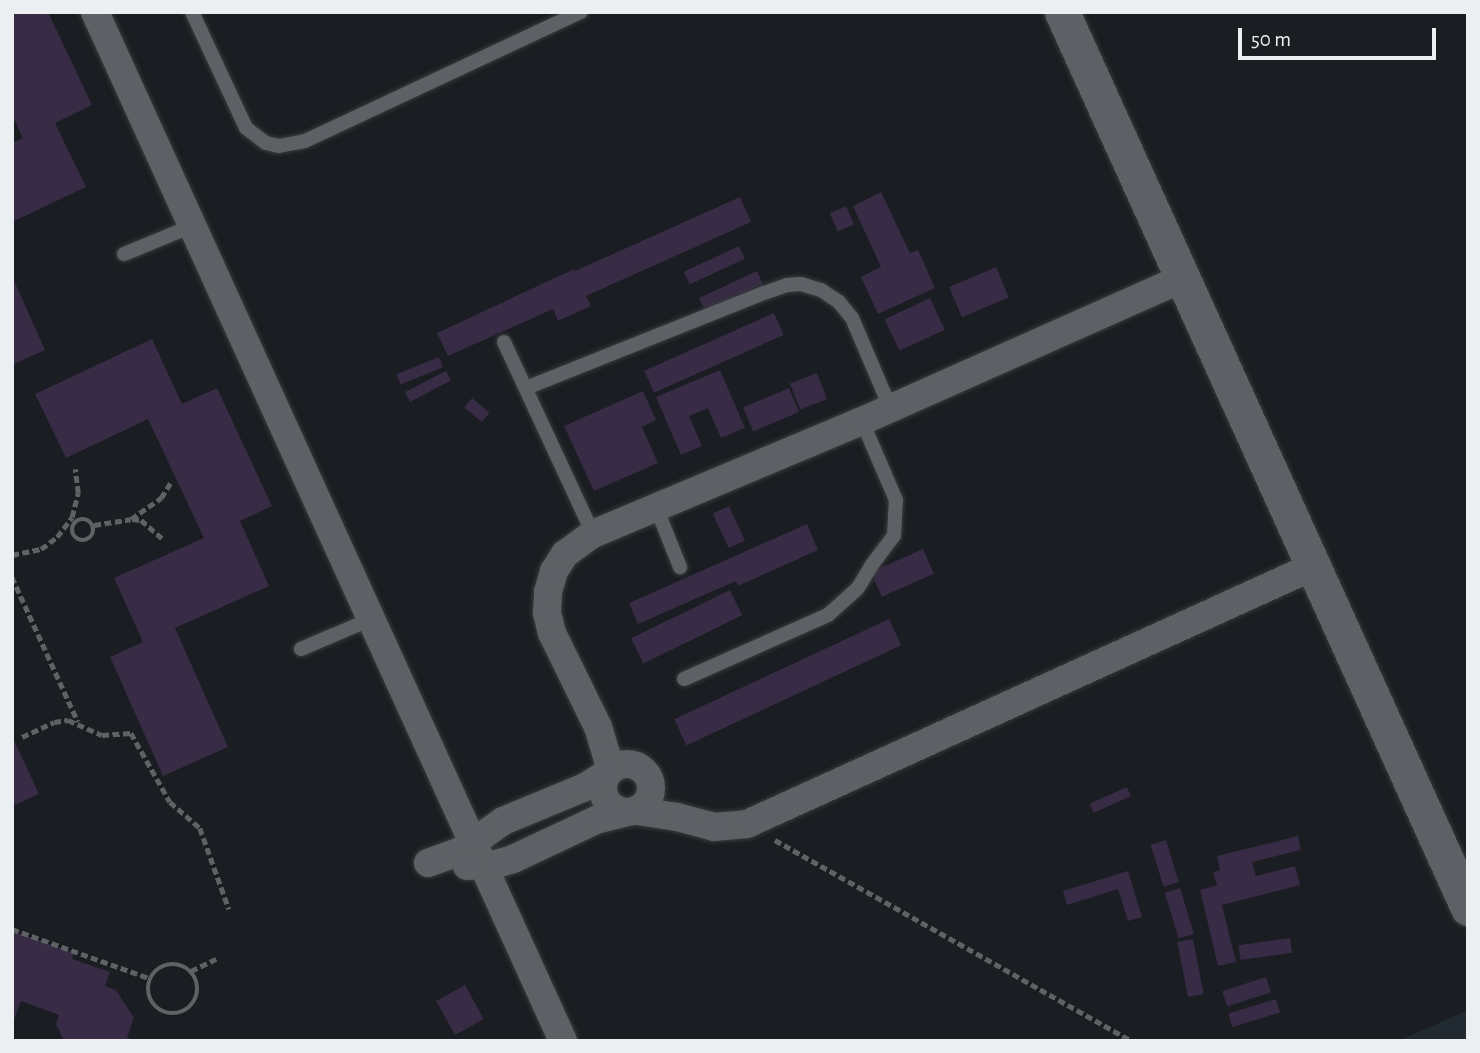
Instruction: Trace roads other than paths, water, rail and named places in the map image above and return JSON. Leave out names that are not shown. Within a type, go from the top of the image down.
[{"type":"street","points":[[95,12],[563,1041]]},
{"type":"street","points":[[1062,12],[1468,908]]},
{"type":"street","points":[[617,769],[552,633],[547,613],[548,592],[554,571],[565,554],[593,534],[862,421],[1181,279]]},
{"type":"street","points":[[617,769],[602,788],[608,804],[637,803],[697,822],[731,828],[747,824],[1312,567]]},
{"type":"street","points":[[478,855],[503,821],[585,787],[617,769],[645,772],[637,803]]},
{"type":"street","points":[[431,869],[478,855],[513,859],[637,803]]},
{"type":"lane","points":[[192,12],[246,128],[266,143],[279,146],[304,141],[581,12]]},
{"type":"lane","points":[[124,254],[192,226]]},
{"type":"lane","points":[[526,388],[764,293],[787,285],[801,284],[830,296],[852,318],[890,407]]},
{"type":"lane","points":[[505,342],[593,534]]},
{"type":"lane","points":[[684,679],[828,615],[858,588],[894,536],[895,500],[862,421]]},
{"type":"lane","points":[[656,507],[680,567]]},
{"type":"lane","points":[[301,649],[371,619]]}]
